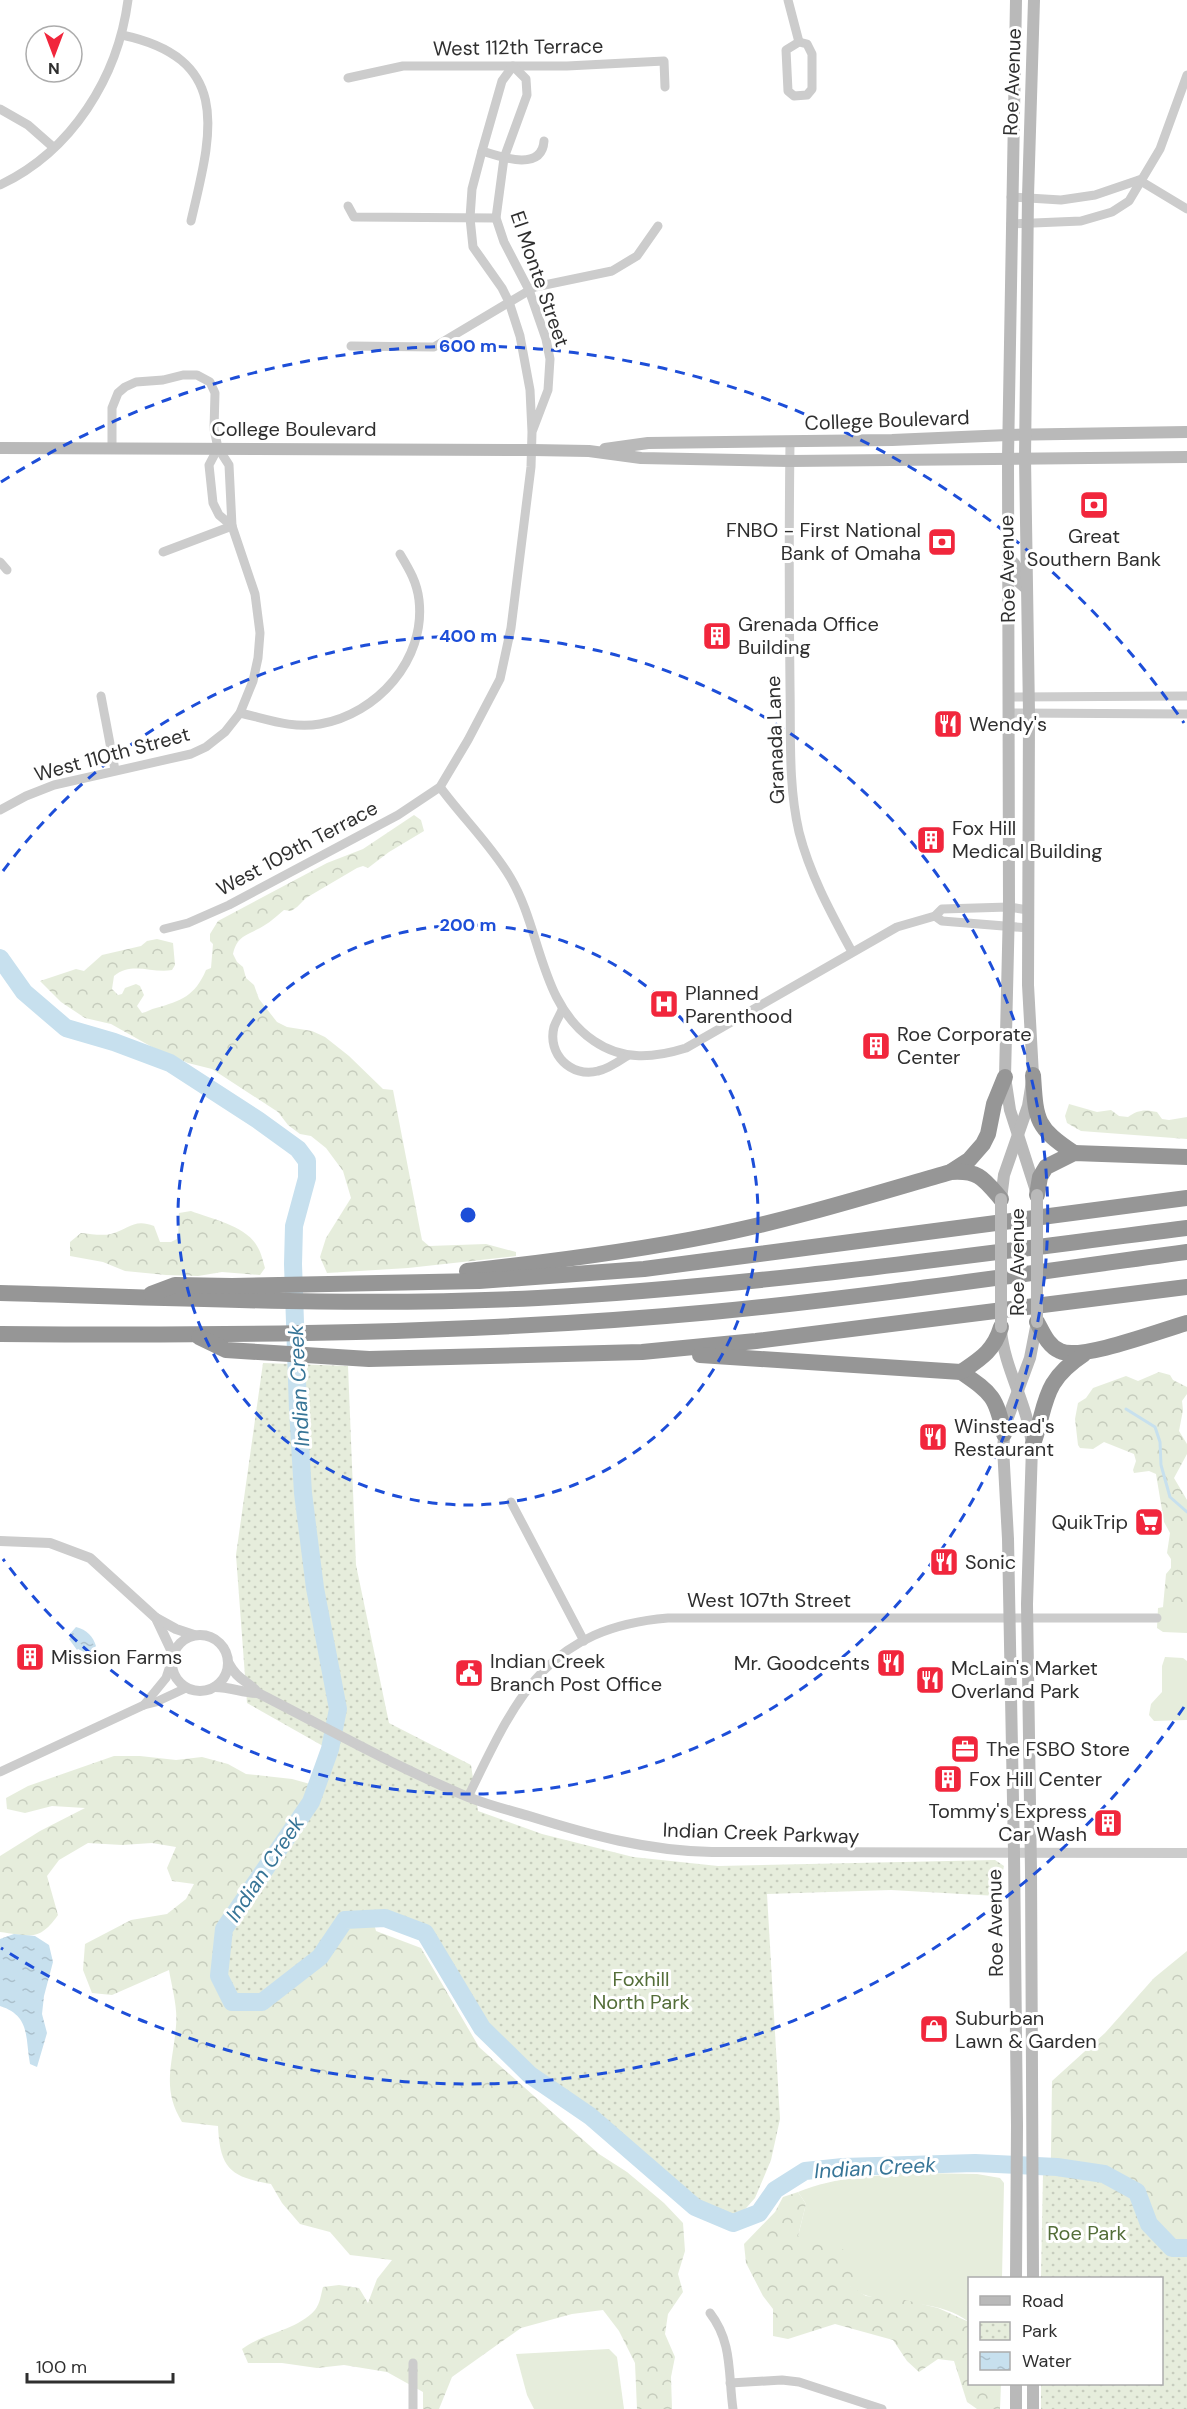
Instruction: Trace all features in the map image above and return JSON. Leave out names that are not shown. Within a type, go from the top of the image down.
[{"type":"highway","points":[[1033,1075],[1035,1108],[1041,1125],[1047,1133],[1074,1153]]},
{"type":"highway","points":[[951,1172],[969,1160],[983,1144],[988,1134],[994,1104],[1005,1077]]},
{"type":"highway","points":[[1037,1195],[1040,1177],[1046,1167],[1074,1153],[1187,1157]]},
{"type":"highway","points":[[231,1294],[370,1282],[558,1261],[710,1236],[818,1211],[951,1172],[973,1172],[980,1176],[1001,1199]]},
{"type":"highway","points":[[370,1282],[479,1281],[644,1269],[1187,1198]]},
{"type":"highway","points":[[0,1293],[141,1297],[175,1285],[231,1294],[371,1302],[536,1298],[790,1278],[1187,1228]]},
{"type":"highway","points":[[0,1334],[241,1335],[482,1328],[712,1312],[824,1300],[1187,1252]]},
{"type":"highway","points":[[194,1335],[225,1350],[369,1359],[642,1352],[756,1341],[1187,1287]]},
{"type":"highway","points":[[1037,1323],[1054,1348],[1070,1354],[1088,1352],[1187,1323]]},
{"type":"highway","points":[[961,1372],[987,1354],[998,1339],[1001,1327]]},
{"type":"highway","points":[[642,1352],[961,1372],[983,1387],[994,1399],[1004,1434]]},
{"type":"highway","points":[[1032,1447],[1042,1420],[1048,1390],[1056,1377],[1068,1365],[1088,1352]]},
{"type":"main road","name":"Roe Avenue","points":[[1016,0],[1008,435],[1010,713],[1009,926],[1005,1077],[1010,1110],[1037,1195],[1037,1323],[1030,1358],[1004,1434],[1003,1460],[1008,1539],[1014,1853],[1016,2277]]},
{"type":"main road","name":"Roe Avenue","points":[[1033,2277],[1034,2126],[1027,1618],[1027,1544],[1032,1447],[1030,1428],[1005,1353],[1001,1327],[1001,1199],[1004,1174],[1028,1106],[1033,1075],[1028,986],[1029,697],[1025,435],[1028,196],[1034,0]]},
{"type":"main road","name":"College Boulevard","points":[[589,452],[648,443],[892,441],[1008,435],[1187,432]]},
{"type":"main road","name":"College Boulevard","points":[[0,448],[533,450],[589,452],[641,458],[790,461],[1187,457]]},
{"type":"main road","points":[[1008,558],[1017,568],[1017,580],[1027,589]]},
{"type":"main road","points":[[1008,590],[1020,600],[1020,608],[1028,618]]},
{"type":"main road","points":[[1016,2385],[1018,2409]]},
{"type":"main road","points":[[1033,2385],[1033,2409]]},
{"type":"street","points":[[0,184],[19,174],[53,147],[73,129],[94,100],[110,70],[122,35],[128,0]]},
{"type":"street","points":[[788,0],[799,42]]},
{"type":"street","points":[[122,35],[149,42],[180,59],[201,86],[206,101],[209,128],[206,157],[191,220]]},
{"type":"street","points":[[799,42],[807,44],[812,54],[812,89],[807,95],[794,96],[788,91],[786,50],[799,42]]},
{"type":"street","name":"West 112th Terrace","points":[[348,78],[403,66],[567,66],[664,61],[665,87]]},
{"type":"street","name":"El Monte Street","points":[[440,787],[491,699],[506,657],[520,565],[533,450],[524,356],[509,302],[472,247],[470,218],[472,189],[482,151],[502,81],[513,66],[526,79],[527,95],[504,158],[496,218],[504,242],[529,290],[546,339],[550,359],[548,390],[532,432]]},
{"type":"street","points":[[1011,224],[1073,222],[1112,212],[1128,201],[1160,149],[1187,75]]},
{"type":"street","points":[[0,109],[28,125],[53,147]]},
{"type":"street","points":[[482,151],[504,158],[536,158],[543,151],[544,141]]},
{"type":"street","points":[[1011,197],[1028,196],[1061,200],[1095,195],[1139,180],[1187,209]]},
{"type":"street","points":[[348,206],[354,216],[496,218]]},
{"type":"street","points":[[351,346],[434,347],[529,290],[612,271],[637,256],[658,226]]},
{"type":"street","points":[[112,447],[112,408],[118,393],[125,387],[136,382],[163,380],[183,375],[197,375],[210,382],[214,393],[214,429],[218,448],[228,465],[232,526]]},
{"type":"street","name":"Granada Lane","points":[[790,442],[790,693],[794,801],[799,831],[809,864],[825,902],[852,952]]},
{"type":"street","points":[[218,448],[209,465],[213,503],[219,515],[232,526]]},
{"type":"street","points":[[163,552],[232,526]]},
{"type":"street","name":"West 110th Street","points":[[0,810],[54,785],[191,754],[206,747],[225,732],[240,713],[253,681],[260,633],[255,594],[232,526]]},
{"type":"street","points":[[240,713],[281,724],[318,725],[351,715],[384,692],[409,657],[416,638],[419,619],[416,584],[400,554]]},
{"type":"street","points":[[0,562],[7,570]]},
{"type":"street","points":[[100,696],[115,770]]},
{"type":"street","points":[[1148,696],[1148,714]]},
{"type":"street","points":[[1009,697],[1187,696]]},
{"type":"street","points":[[1010,713],[1187,714]]},
{"type":"street","points":[[440,787],[511,878],[562,1010],[584,1034],[601,1046],[627,1056],[659,1055],[686,1048],[897,927],[935,916],[942,909],[1028,910]]},
{"type":"street","name":"West 109th Terrace","points":[[164,929],[188,923],[229,905],[398,815],[440,787]]},
{"type":"street","points":[[935,916],[942,921],[1029,928]]},
{"type":"street","points":[[562,1010],[554,1028],[554,1038],[558,1057],[570,1068],[586,1073],[596,1072],[627,1056]]},
{"type":"street","points":[[511,1502],[584,1641]]},
{"type":"street","points":[[0,1541],[50,1543],[90,1558],[156,1618],[176,1629],[214,1638],[221,1644],[228,1662],[227,1672],[215,1687],[205,1691],[195,1691],[186,1688],[173,1673],[172,1658],[156,1618]]},
{"type":"street","name":"West 107th Street","points":[[468,1797],[523,1693],[560,1654],[615,1626],[639,1620],[668,1618],[1156,1618]]},
{"type":"street","points":[[144,1705],[166,1678],[178,1645],[194,1635]]},
{"type":"street","name":"Indian Creek Parkway","points":[[228,1662],[238,1679],[258,1693],[468,1797],[577,1832],[618,1842],[668,1850],[856,1854],[1187,1853]]},
{"type":"street","name":"Indian Creek Parkway","points":[[215,1687],[258,1693]]},
{"type":"street","points":[[0,1772],[186,1688]]},
{"type":"street","points":[[710,2313],[721,2326],[725,2338],[733,2409]]},
{"type":"street","points":[[413,2363],[413,2409]]},
{"type":"street","points":[[730,2383],[775,2380],[799,2382],[882,2409]]},
{"type":"green space","points":[[414,815],[421,820],[424,831],[368,868],[363,866],[357,868],[306,898],[291,911],[284,910],[242,938],[233,954],[243,967],[246,978],[254,985],[259,999],[277,1022],[287,1027],[312,1031],[325,1037],[349,1056],[383,1089],[393,1090],[422,1240],[429,1246],[486,1244],[516,1252],[516,1256],[408,1268],[327,1273],[320,1257],[326,1238],[351,1198],[343,1171],[326,1148],[311,1136],[300,1134],[288,1125],[278,1112],[212,1069],[188,1063],[152,1047],[111,1024],[85,1018],[61,1002],[40,981],[76,969],[84,971],[102,955],[141,946],[147,941],[157,939],[173,943],[175,965],[172,970],[128,969],[114,976],[112,989],[118,995],[122,994],[125,988],[136,984],[140,986],[144,995],[137,1006],[142,1013],[180,1000],[192,992],[206,970],[211,968],[213,944],[210,941],[210,934],[218,921],[327,863],[363,849]]},
{"type":"green space","points":[[1069,1104],[1097,1112],[1111,1110],[1119,1116],[1128,1117],[1145,1110],[1157,1112],[1162,1119],[1187,1117],[1187,1139],[1081,1131],[1067,1123],[1065,1116]]},
{"type":"green space","points":[[191,1211],[236,1228],[252,1239],[260,1251],[265,1268],[260,1275],[222,1272],[198,1276],[125,1271],[103,1262],[70,1256],[70,1242],[81,1233],[111,1234],[141,1223],[154,1226],[160,1242],[171,1242],[177,1239],[179,1213]]},
{"type":"green space","name":"Foxhill North Park","points":[[263,1363],[348,1366],[356,1565],[389,1723],[471,1765],[478,1811],[542,1834],[633,1857],[718,1866],[995,1860],[1004,1866],[997,1896],[891,1890],[767,1894],[780,2119],[771,2160],[755,2198],[733,2223],[695,2207],[590,2116],[530,2075],[482,2028],[425,1933],[385,1918],[345,1920],[320,1957],[262,2002],[232,2002],[219,1976],[224,1929],[311,1802],[330,1750],[247,1703],[236,1555]]},
{"type":"green space","points":[[1159,1372],[1170,1375],[1173,1380],[1187,1387],[1187,1394],[1182,1401],[1183,1410],[1179,1431],[1187,1444],[1187,1454],[1174,1478],[1187,1500],[1187,1607],[1163,1607],[1166,1574],[1171,1568],[1171,1559],[1167,1553],[1170,1533],[1164,1522],[1156,1474],[1149,1471],[1134,1473],[1136,1461],[1134,1454],[1104,1442],[1093,1449],[1080,1448],[1078,1445],[1075,1419],[1078,1403],[1086,1398],[1093,1388],[1126,1376],[1138,1381]]},
{"type":"green space","points":[[1175,1605],[1187,1607],[1187,1633],[1163,1632],[1157,1628],[1158,1608]]},
{"type":"green space","points":[[1165,1657],[1183,1658],[1187,1661],[1187,1720],[1154,1721],[1149,1715],[1151,1704],[1162,1692],[1162,1666]]},
{"type":"green space","points":[[114,1756],[176,1760],[202,1757],[228,1764],[246,1774],[292,1779],[339,1792],[376,1931],[421,1948],[479,2047],[599,2154],[627,2172],[664,2203],[683,2223],[685,2251],[678,2274],[683,2292],[668,2314],[665,2334],[675,2357],[671,2377],[672,2409],[637,2409],[635,2363],[619,2331],[603,2310],[572,2314],[521,2328],[452,2377],[439,2409],[423,2409],[423,2392],[387,2372],[344,2365],[317,2368],[282,2363],[248,2363],[242,2349],[299,2323],[307,2317],[317,2308],[323,2287],[339,2285],[359,2288],[368,2303],[377,2279],[392,2260],[350,2255],[330,2232],[300,2224],[282,2203],[271,2184],[246,2178],[230,2168],[221,2152],[218,2126],[182,2122],[170,2087],[176,2019],[169,1970],[112,1995],[92,1993],[83,1970],[85,1944],[131,1920],[167,1914],[186,1899],[194,1884],[172,1881],[167,1868],[176,1847],[152,1843],[122,1845],[88,1843],[59,1860],[47,1876],[58,1915],[51,1924],[45,1930],[33,1935],[0,1932],[0,1856],[40,1831],[85,1808],[52,1806],[25,1813],[7,1809],[6,1798],[28,1786]]},
{"type":"green space","points":[[1187,1951],[1187,2279],[1160,2277],[1050,2223],[1052,2081],[1105,2033],[1154,1978]]},
{"type":"green space","points":[[919,2173],[977,2174],[1000,2178],[1004,2183],[1002,2277],[968,2277],[968,2321],[958,2315],[933,2306],[880,2299],[859,2292],[840,2279],[798,2236],[806,2204],[798,2192],[827,2183],[873,2176]]},
{"type":"green space","name":"Roe Park","points":[[1043,2173],[1093,2185],[1129,2205],[1167,2251],[1187,2260],[1187,2409],[1041,2409],[1041,2385],[1163,2385],[1163,2277],[1041,2277]]},
{"type":"green space","points":[[798,2192],[806,2204],[798,2236],[829,2242],[851,2254],[857,2268],[850,2286],[866,2296],[905,2300],[938,2308],[968,2322],[968,2385],[1001,2385],[1000,2409],[977,2409],[967,2402],[954,2361],[938,2359],[919,2372],[907,2361],[893,2340],[835,2324],[788,2339],[773,2336],[773,2309],[763,2296],[746,2263],[744,2244],[775,2212],[783,2197]]},
{"type":"green space","points":[[609,2349],[617,2357],[624,2409],[534,2409],[527,2395],[516,2354]]},
{"type":"water","points":[[76,1627],[86,1632],[95,1642],[96,1646],[88,1654],[77,1650],[69,1639],[71,1637],[69,1635]]},
{"type":"water","points":[[14,1934],[35,1936],[49,1945],[53,1962],[42,2014],[47,2033],[37,2067],[30,2064],[22,2022],[10,2010],[0,2006],[0,1939]]},
{"type":"waterway","name":"Indian Creek","points":[[0,958],[24,992],[66,1028],[114,1042],[170,1063],[258,1120],[298,1149],[307,1161],[307,1178],[294,1226],[293,1264],[298,1410],[303,1493],[315,1588],[338,1709],[330,1749],[311,1802],[224,1929],[219,1976],[232,2002],[262,2002],[320,1957],[345,1920],[385,1918],[425,1933],[482,2028],[530,2075],[590,2116],[695,2207],[733,2223],[759,2213],[775,2190],[805,2171],[843,2167],[975,2163],[1057,2167],[1104,2174],[1137,2192],[1149,2224],[1172,2248],[1187,2248]]},
{"type":"waterway","points":[[1126,1409],[1155,1427],[1160,1442],[1161,1465],[1170,1497],[1187,1512]]},
{"type":"place","name":"Great Southern Bank","points":[[1094,505]]},
{"type":"place","name":"FNBO - First National Bank of Omaha","points":[[942,542]]},
{"type":"place","name":"Grenada Office Building","points":[[717,636]]},
{"type":"place","name":"Wendy's","points":[[948,724]]},
{"type":"place","name":"Fox Hill Medical Building","points":[[931,840]]},
{"type":"place","name":"Planned Parenthood","points":[[664,1004]]},
{"type":"place","name":"Roe Corporate Center","points":[[876,1046]]},
{"type":"place","name":"Winstead's Restaurant","points":[[933,1437]]},
{"type":"place","name":"QuikTrip","points":[[1149,1522]]},
{"type":"place","name":"Sonic","points":[[944,1562]]},
{"type":"place","name":"Mission Farms","points":[[30,1657]]},
{"type":"place","name":"Mr. Goodcents","points":[[891,1663]]},
{"type":"place","name":"Indian Creek Branch Post Office","points":[[469,1673]]},
{"type":"place","name":"McLain's Market Overland Park","points":[[930,1680]]},
{"type":"place","name":"The FSBO Store","points":[[965,1749]]},
{"type":"place","name":"Fox Hill Center","points":[[948,1779]]},
{"type":"place","name":"Tommy's Express Car Wash","points":[[1108,1823]]},
{"type":"place","name":"Suburban Lawn & Garden","points":[[934,2029]]}]
